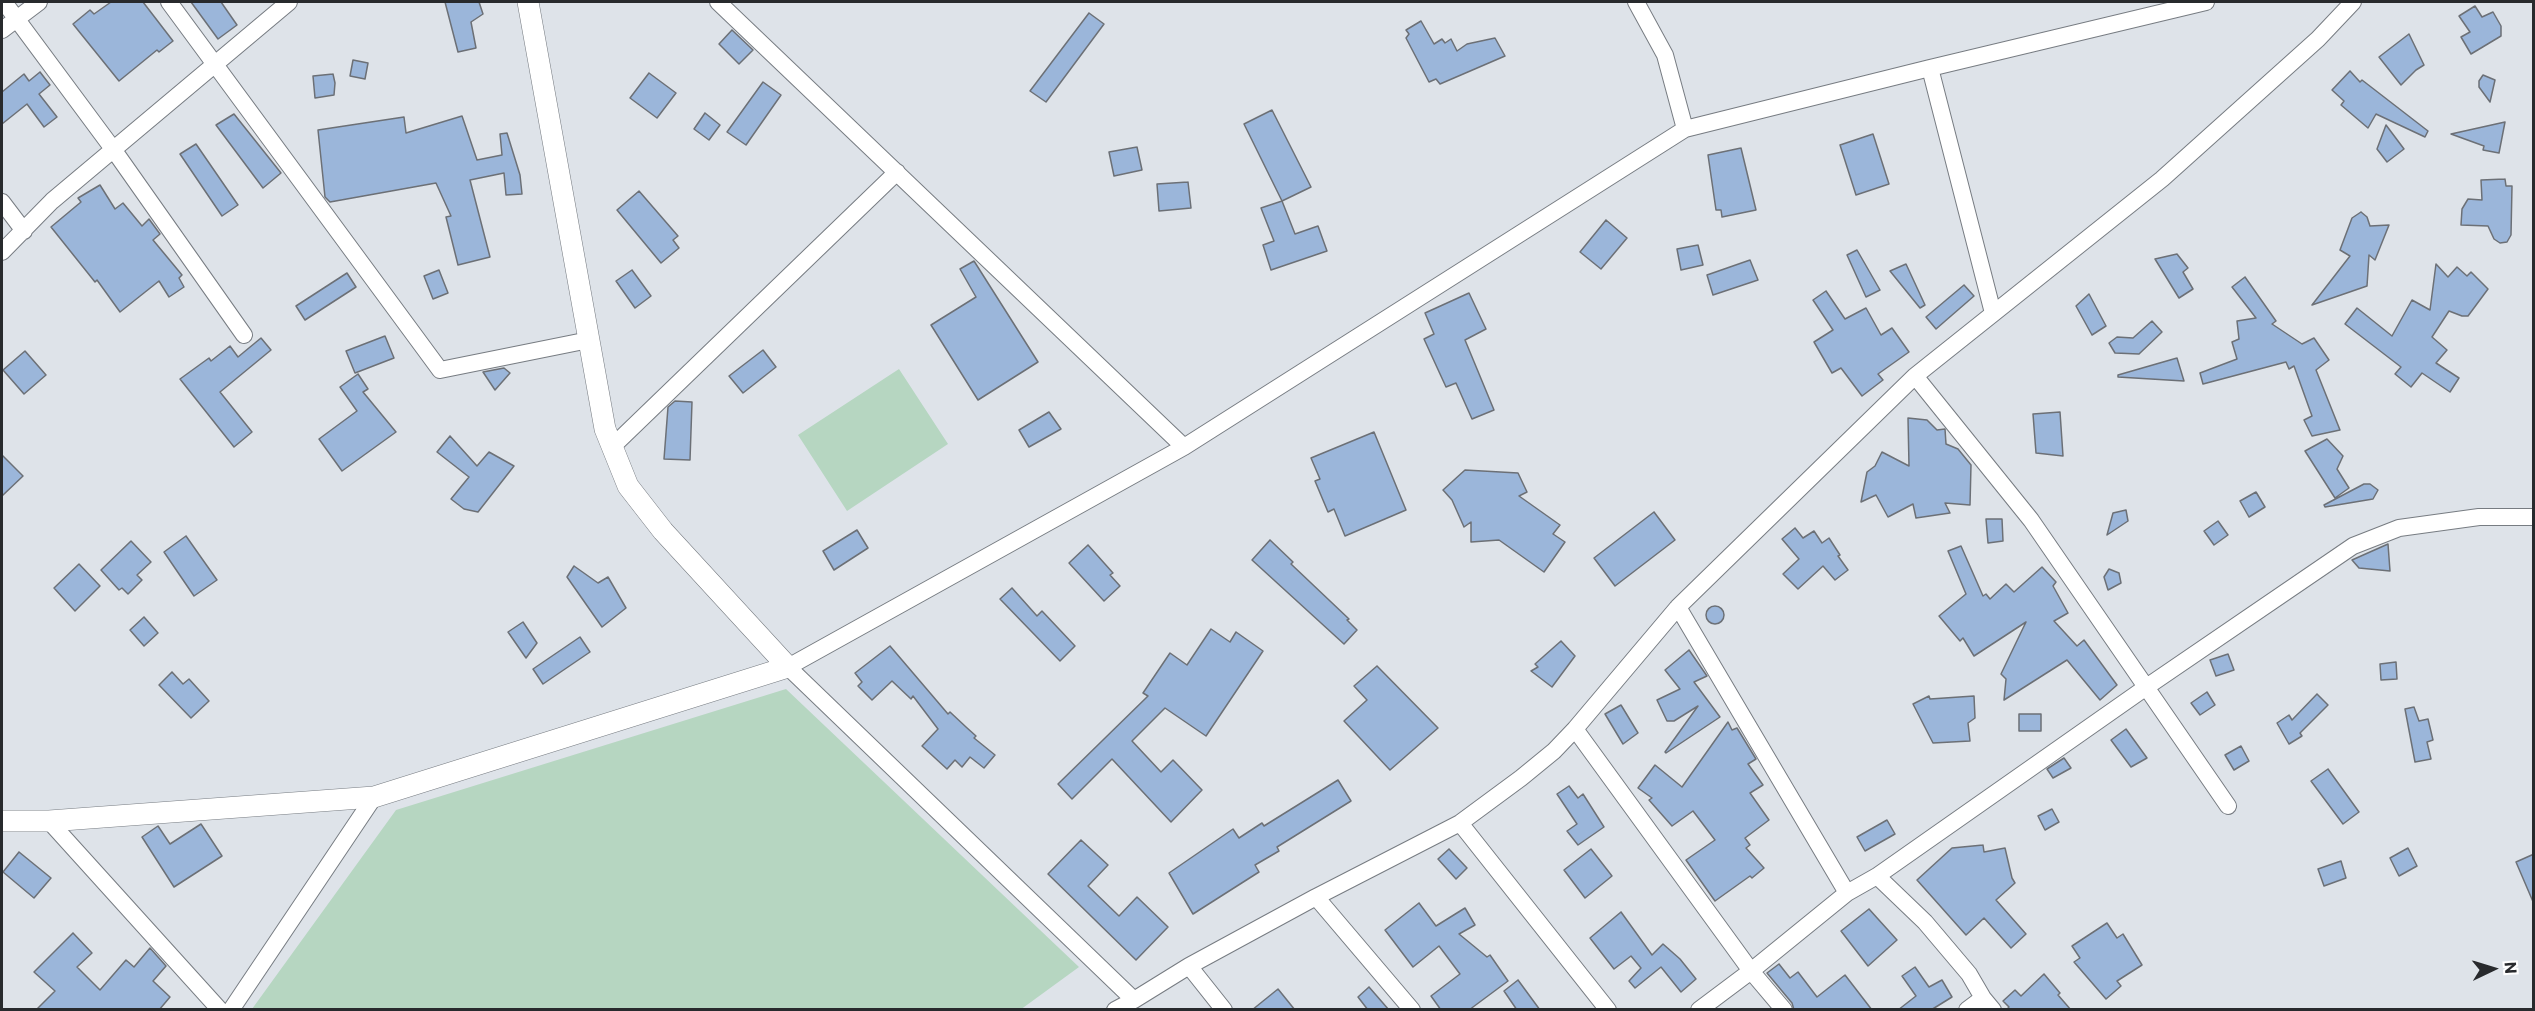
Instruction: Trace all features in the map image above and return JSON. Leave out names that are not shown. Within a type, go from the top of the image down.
[{"type":"street","points":[[4,2],[113,149],[244,335]]},
{"type":"street","points":[[2,30],[39,2]]},
{"type":"street","points":[[169,2],[440,370],[589,340]]},
{"type":"street","points":[[2,252],[52,201],[289,2]]},
{"type":"street","points":[[528,2],[605,429],[628,486],[663,531],[788,667],[1134,1000]]},
{"type":"street","points":[[718,2],[1184,447]]},
{"type":"street","points":[[1636,2],[1665,55],[1685,129]]},
{"type":"street","points":[[2,821],[49,821],[374,797],[788,667],[1184,447],[1685,129],[2206,2]]},
{"type":"street","points":[[1115,1010],[1189,966],[1316,897],[1460,823],[1521,778],[1554,751],[1575,729],[1678,606],[1915,376],[2162,179],[2318,39],[2353,2]]},
{"type":"street","points":[[1930,68],[1993,313]]},
{"type":"street","points":[[612,447],[897,172]]},
{"type":"street","points":[[2,202],[24,231]]},
{"type":"street","points":[[1915,376],[2031,520],[2228,806]]},
{"type":"street","points":[[1699,1010],[1847,893],[1877,876],[2145,688],[2353,546],[2399,528],[2479,517],[2534,517]]},
{"type":"street","points":[[1678,606],[1847,893]]},
{"type":"street","points":[[1575,729],[1751,971],[1784,1010]]},
{"type":"street","points":[[231,1010],[374,797]]},
{"type":"street","points":[[49,821],[220,1010]]},
{"type":"street","points":[[1460,823],[1608,1010]]},
{"type":"street","points":[[1877,876],[1932,931],[1969,974],[1988,1004],[1967,1010]]},
{"type":"street","points":[[1316,897],[1412,1010]]},
{"type":"street","points":[[1189,966],[1224,1010]]},
{"type":"green space","points":[[899,369],[948,444],[847,511],[798,435]]},
{"type":"green space","points":[[786,689],[1079,967],[1020,1010],[252,1009],[396,810]]},
{"type":"building","points":[[111,2],[143,2],[173,41],[159,52],[157,50],[119,81],[73,24],[90,10],[94,14]]},
{"type":"building","points":[[191,2],[221,2],[237,25],[218,39]]},
{"type":"building","points":[[445,2],[479,2],[483,14],[471,22],[476,48],[458,52]]},
{"type":"building","points":[[2475,6],[2482,17],[2493,12],[2501,26],[2501,36],[2471,54],[2461,37],[2470,32],[2459,16]]},
{"type":"building","points":[[1089,13],[1104,24],[1046,102],[1030,91]]},
{"type":"building","points":[[1421,21],[1434,44],[1442,39],[1445,43],[1451,39],[1457,51],[1467,44],[1495,38],[1505,56],[1440,84],[1436,79],[1429,82],[1406,38],[1409,34],[1406,30]]},
{"type":"building","points":[[732,30],[753,50],[739,64],[719,44]]},
{"type":"building","points":[[2409,34],[2424,65],[2401,85],[2379,57]]},
{"type":"building","points":[[353,60],[368,63],[365,79],[350,76]]},
{"type":"building","points":[[2350,71],[2360,82],[2362,80],[2428,131],[2425,137],[2376,114],[2368,128],[2341,105],[2344,101],[2332,90]]},
{"type":"building","points":[[40,72],[50,85],[39,94],[57,117],[44,127],[27,104],[2,124],[2,92],[24,74],[29,81]]},
{"type":"building","points":[[649,73],[676,93],[657,118],[630,98]]},
{"type":"building","points":[[333,74],[334,95],[315,98],[313,76]]},
{"type":"building","points":[[2483,75],[2495,80],[2490,102],[2479,87],[2479,81]]},
{"type":"building","points":[[763,82],[781,95],[746,145],[727,132]]},
{"type":"building","points":[[1272,110],[1311,187],[1282,201],[1244,124]]},
{"type":"building","points":[[705,113],[720,125],[709,140],[694,129]]},
{"type":"building","points":[[234,114],[281,173],[263,188],[216,125]]},
{"type":"building","points":[[462,116],[477,160],[502,155],[500,134],[507,133],[520,175],[522,194],[506,195],[504,173],[470,180],[490,257],[458,265],[446,217],[451,216],[436,183],[330,202],[325,197],[318,130],[404,117],[406,133]]},
{"type":"building","points":[[2505,122],[2499,153],[2483,150],[2484,146],[2451,134]]},
{"type":"building","points":[[2386,125],[2404,149],[2387,162],[2377,149]]},
{"type":"building","points":[[1873,134],[1889,184],[1856,195],[1840,145]]},
{"type":"building","points":[[196,144],[238,205],[222,216],[180,154]]},
{"type":"building","points":[[1137,147],[1142,170],[1114,176],[1109,152]]},
{"type":"building","points":[[1741,148],[1756,210],[1722,217],[1721,210],[1716,210],[1708,155]]},
{"type":"building","points":[[2505,179],[2506,186],[2512,186],[2511,235],[2507,242],[2500,243],[2494,239],[2488,226],[2461,225],[2462,209],[2468,199],[2482,200],[2481,180]]},
{"type":"building","points":[[1188,182],[1191,208],[1159,211],[1157,184]]},
{"type":"building","points":[[100,185],[115,209],[123,203],[142,226],[149,219],[160,234],[153,240],[182,275],[179,278],[184,287],[169,297],[159,281],[120,312],[97,280],[95,282],[51,227],[81,202],[78,198]]},
{"type":"building","points":[[639,191],[678,236],[673,240],[679,248],[661,263],[617,210]]},
{"type":"building","points":[[1282,201],[1295,234],[1318,226],[1327,251],[1271,270],[1263,245],[1274,241],[1261,208]]},
{"type":"building","points":[[2361,212],[2367,217],[2370,226],[2389,225],[2375,260],[2369,255],[2367,286],[2312,305],[2350,256],[2340,250],[2352,218]]},
{"type":"building","points":[[1606,220],[1627,238],[1601,269],[1580,252]]},
{"type":"building","points":[[1698,245],[1703,265],[1681,270],[1677,249]]},
{"type":"building","points":[[1857,250],[1880,290],[1866,297],[1847,255]]},
{"type":"building","points":[[2177,254],[2188,268],[2183,272],[2193,289],[2179,298],[2155,259]]},
{"type":"building","points":[[1750,260],[1758,280],[1713,295],[1707,275]]},
{"type":"building","points":[[974,261],[1038,362],[978,400],[931,325],[976,297],[960,269]]},
{"type":"building","points":[[1906,264],[1925,305],[1920,308],[1890,271]]},
{"type":"building","points":[[2436,264],[2448,277],[2457,267],[2467,276],[2471,272],[2488,289],[2468,316],[2449,311],[2432,337],[2447,350],[2436,363],[2459,378],[2450,392],[2422,373],[2411,387],[2395,374],[2401,367],[2345,324],[2357,308],[2392,336],[2412,300],[2430,310]]},
{"type":"building","points":[[439,270],[448,293],[433,299],[424,276]]},
{"type":"building","points":[[632,270],[651,296],[635,308],[616,281]]},
{"type":"building","points":[[347,273],[356,287],[305,320],[296,306]]},
{"type":"building","points":[[2245,277],[2276,321],[2272,324],[2302,344],[2314,338],[2329,360],[2316,370],[2340,430],[2312,436],[2304,420],[2312,416],[2294,366],[2289,369],[2286,362],[2203,384],[2200,373],[2237,359],[2232,342],[2239,339],[2237,321],[2256,318],[2232,287]]},
{"type":"building","points":[[1964,285],[1974,296],[1936,329],[1926,317]]},
{"type":"building","points":[[1826,291],[1845,319],[1866,308],[1881,335],[1892,328],[1909,352],[1878,374],[1883,380],[1862,396],[1841,368],[1832,373],[1814,342],[1833,330],[1813,300]]},
{"type":"building","points":[[1469,293],[1486,329],[1465,340],[1494,410],[1472,419],[1456,383],[1446,387],[1424,339],[1434,334],[1425,313]]},
{"type":"building","points":[[2089,294],[2106,326],[2092,335],[2076,306]]},
{"type":"building","points":[[2152,321],[2162,332],[2139,354],[2115,353],[2109,343],[2117,337],[2133,338]]},
{"type":"building","points":[[385,336],[394,358],[355,373],[346,351]]},
{"type":"building","points":[[261,338],[271,350],[220,392],[252,432],[234,447],[180,379],[209,358],[211,361],[230,346],[238,357]]},
{"type":"building","points":[[763,350],[776,367],[743,393],[729,376]]},
{"type":"building","points":[[25,351],[46,375],[24,394],[3,370]]},
{"type":"building","points":[[2177,358],[2184,381],[2118,377],[2118,375]]},
{"type":"building","points":[[504,368],[510,373],[495,390],[483,372]]},
{"type":"building","points":[[358,374],[368,389],[363,392],[396,432],[342,471],[319,439],[357,411],[340,387]]},
{"type":"building","points":[[675,401],[692,402],[690,460],[664,459],[668,407]]},
{"type":"building","points":[[1049,412],[1061,429],[1029,447],[1019,430]]},
{"type":"building","points":[[2060,412],[2063,456],[2036,453],[2033,414]]},
{"type":"building","points":[[1908,418],[1927,420],[1937,430],[1945,429],[1946,444],[1958,449],[1971,465],[1970,505],[1945,503],[1950,513],[1916,518],[1913,504],[1888,517],[1876,495],[1861,502],[1867,472],[1875,466],[1882,452],[1909,466]]},
{"type":"building","points":[[1374,432],[1406,510],[1345,536],[1334,509],[1328,512],[1315,481],[1320,479],[1311,458]]},
{"type":"building","points":[[450,436],[477,466],[489,452],[514,466],[478,512],[464,509],[451,499],[469,477],[437,452]]},
{"type":"building","points":[[2327,439],[2343,456],[2337,469],[2349,488],[2335,498],[2305,451]]},
{"type":"building","points":[[2,455],[23,476],[2,496]]},
{"type":"building","points":[[1465,470],[1518,473],[1527,492],[1519,496],[1560,525],[1553,534],[1565,542],[1544,572],[1499,540],[1471,542],[1471,522],[1464,527],[1452,500],[1443,490]]},
{"type":"building","points":[[2364,484],[2370,484],[2378,490],[2373,499],[2325,507],[2324,505]]},
{"type":"building","points":[[2256,492],[2265,507],[2249,517],[2240,501]]},
{"type":"building","points":[[2126,510],[2128,521],[2107,535],[2113,513]]},
{"type":"building","points":[[1654,512],[1675,540],[1615,586],[1594,558]]},
{"type":"building","points":[[1986,519],[2002,519],[2003,541],[1988,543]]},
{"type":"building","points":[[2218,521],[2228,535],[2214,545],[2204,531]]},
{"type":"building","points":[[1795,528],[1803,538],[1814,531],[1822,543],[1829,538],[1848,570],[1835,580],[1823,566],[1798,589],[1783,574],[1799,559],[1782,539]]},
{"type":"building","points":[[857,530],[868,548],[834,570],[823,551]]},
{"type":"building","points":[[186,536],[217,580],[194,596],[164,552]]},
{"type":"building","points":[[1270,540],[1293,562],[1291,564],[1349,619],[1347,620],[1357,630],[1344,644],[1252,560]]},
{"type":"building","points":[[131,541],[151,562],[137,575],[142,580],[128,594],[122,588],[119,590],[101,570]]},
{"type":"building","points":[[2388,544],[2390,571],[2359,568],[2352,560]]},
{"type":"building","points":[[1088,545],[1113,573],[1110,575],[1120,586],[1104,601],[1069,563]]},
{"type":"building","points":[[1961,546],[1983,596],[1986,594],[1990,599],[2006,584],[2014,592],[2042,567],[2056,582],[2053,586],[2068,613],[2054,621],[2077,646],[2084,640],[2117,685],[2100,700],[2067,660],[2004,700],[2006,679],[2001,674],[2026,622],[1974,656],[1963,638],[1960,641],[1939,616],[1966,594],[1948,551]]},
{"type":"building","points":[[79,564],[100,586],[75,611],[54,588]]},
{"type":"building","points":[[574,566],[598,583],[608,577],[626,608],[602,627],[567,577]]},
{"type":"building","points":[[2109,569],[2119,573],[2121,583],[2108,590],[2104,577]]},
{"type":"building","points":[[1012,588],[1037,616],[1042,611],[1075,646],[1060,661],[1000,599]]},
{"type":"building","points":[[1715,606],[1721,609],[1724,615],[1721,621],[1715,624],[1709,621],[1706,615],[1709,609]]},
{"type":"building","points":[[144,617],[158,633],[144,646],[130,630]]},
{"type":"building","points":[[523,622],[537,643],[526,658],[508,632]]},
{"type":"building","points":[[1211,629],[1230,642],[1236,632],[1263,651],[1206,736],[1165,708],[1132,741],[1161,772],[1173,760],[1202,790],[1171,822],[1112,759],[1072,799],[1058,784],[1148,696],[1143,693],[1170,653],[1187,665]]},
{"type":"building","points":[[580,637],[590,652],[543,684],[533,669]]},
{"type":"building","points":[[1561,641],[1575,656],[1552,687],[1531,671],[1538,667],[1535,664]]},
{"type":"building","points":[[890,646],[948,714],[950,712],[976,736],[974,738],[995,755],[984,768],[970,757],[962,767],[955,760],[947,769],[922,746],[938,729],[913,696],[911,699],[892,681],[872,700],[858,686],[862,682],[855,673]]},
{"type":"building","points":[[1689,650],[1707,676],[1694,682],[1720,717],[1666,753],[1698,706],[1674,721],[1667,721],[1657,700],[1680,689],[1665,670]]},
{"type":"building","points":[[2228,654],[2234,670],[2216,676],[2210,660]]},
{"type":"building","points":[[2396,662],[2397,679],[2381,680],[2380,664]]},
{"type":"building","points":[[1377,666],[1438,728],[1390,770],[1344,721],[1367,700],[1354,686]]},
{"type":"building","points":[[172,672],[183,684],[189,679],[209,701],[191,718],[159,685]]},
{"type":"building","points":[[2207,692],[2215,705],[2200,715],[2191,703]]},
{"type":"building","points":[[2317,694],[2328,705],[2300,733],[2302,736],[2289,744],[2277,723],[2289,715],[2292,720]]},
{"type":"building","points":[[1929,696],[1930,699],[1974,696],[1975,718],[1968,723],[1970,741],[1933,743],[1913,704]]},
{"type":"building","points":[[1621,705],[1638,733],[1623,744],[1605,714]]},
{"type":"building","points":[[2414,707],[2419,721],[2428,719],[2433,740],[2427,742],[2431,759],[2415,762],[2405,709]]},
{"type":"building","points":[[2019,714],[2041,714],[2041,731],[2019,731]]},
{"type":"building","points":[[1728,722],[1732,730],[1737,728],[1756,759],[1748,764],[1763,785],[1750,793],[1769,820],[1745,838],[1750,845],[1746,848],[1764,868],[1715,901],[1686,860],[1715,840],[1693,811],[1672,826],[1649,800],[1652,798],[1638,788],[1655,765],[1682,787]]},
{"type":"building","points":[[2126,729],[2147,758],[2131,767],[2111,740]]},
{"type":"building","points":[[2241,746],[2249,761],[2234,770],[2225,755]]},
{"type":"building","points":[[2064,758],[2071,768],[2053,778],[2047,769]]},
{"type":"building","points":[[2328,769],[2359,812],[2343,824],[2311,781]]},
{"type":"building","points":[[1338,780],[1351,801],[1277,847],[1279,851],[1255,865],[1259,872],[1193,914],[1169,873],[1233,829],[1239,838],[1262,823],[1264,826]]},
{"type":"building","points":[[1569,786],[1578,798],[1583,794],[1604,827],[1578,845],[1567,831],[1577,824],[1557,794]]},
{"type":"building","points":[[2052,809],[2059,822],[2045,830],[2038,816]]},
{"type":"building","points":[[1887,820],[1895,834],[1865,851],[1857,837]]},
{"type":"building","points":[[201,824],[222,856],[174,887],[142,837],[158,826],[170,844]]},
{"type":"building","points":[[1081,840],[1108,865],[1088,886],[1119,916],[1137,897],[1168,927],[1136,960],[1048,874]]},
{"type":"building","points":[[1983,845],[1984,852],[2005,848],[2015,883],[1996,900],[2026,934],[2011,948],[1984,918],[1966,935],[1917,880],[1952,848]]},
{"type":"building","points":[[2408,848],[2417,866],[2399,876],[2390,858]]},
{"type":"building","points":[[1449,849],[1467,868],[1456,879],[1438,859]]},
{"type":"building","points":[[1591,849],[1612,876],[1585,898],[1564,870]]},
{"type":"building","points":[[19,852],[51,878],[34,898],[3,872]]},
{"type":"building","points":[[2534,854],[2534,904],[2516,862]]},
{"type":"building","points":[[2341,861],[2346,878],[2324,886],[2318,869]]},
{"type":"building","points":[[1419,903],[1436,926],[1465,908],[1475,925],[1459,934],[1487,957],[1490,955],[1508,981],[1469,1010],[1441,1010],[1431,996],[1460,974],[1439,946],[1413,967],[1385,930]]},
{"type":"building","points":[[1869,909],[1897,940],[1868,966],[1841,931]]},
{"type":"building","points":[[1621,912],[1652,955],[1663,944],[1680,959],[1696,979],[1681,992],[1661,967],[1635,988],[1629,981],[1641,968],[1631,956],[1614,969],[1590,938]]},
{"type":"building","points":[[2107,923],[2117,938],[2123,934],[2142,965],[2117,981],[2121,986],[2106,999],[2074,962],[2080,958],[2072,946]]},
{"type":"building","points":[[73,933],[92,953],[77,967],[100,990],[126,960],[134,967],[150,948],[166,966],[153,981],[170,997],[159,1010],[36,1010],[55,991],[34,972]]},
{"type":"building","points":[[1779,964],[1790,978],[1798,972],[1817,997],[1845,975],[1872,1010],[1794,1010],[1792,1003],[1767,973]]},
{"type":"building","points":[[1915,967],[1929,987],[1942,980],[1952,997],[1931,1010],[1898,1010],[1916,996],[1902,976]]},
{"type":"building","points":[[2044,974],[2071,1010],[2006,1010],[2009,1007],[2003,1001],[2015,990],[2021,996]]},
{"type":"building","points":[[1518,980],[1540,1010],[1517,1010],[1504,991]]},
{"type":"building","points":[[1369,987],[1389,1010],[1368,1010],[1358,997]]},
{"type":"building","points":[[1278,989],[1295,1010],[1252,1010]]}]
